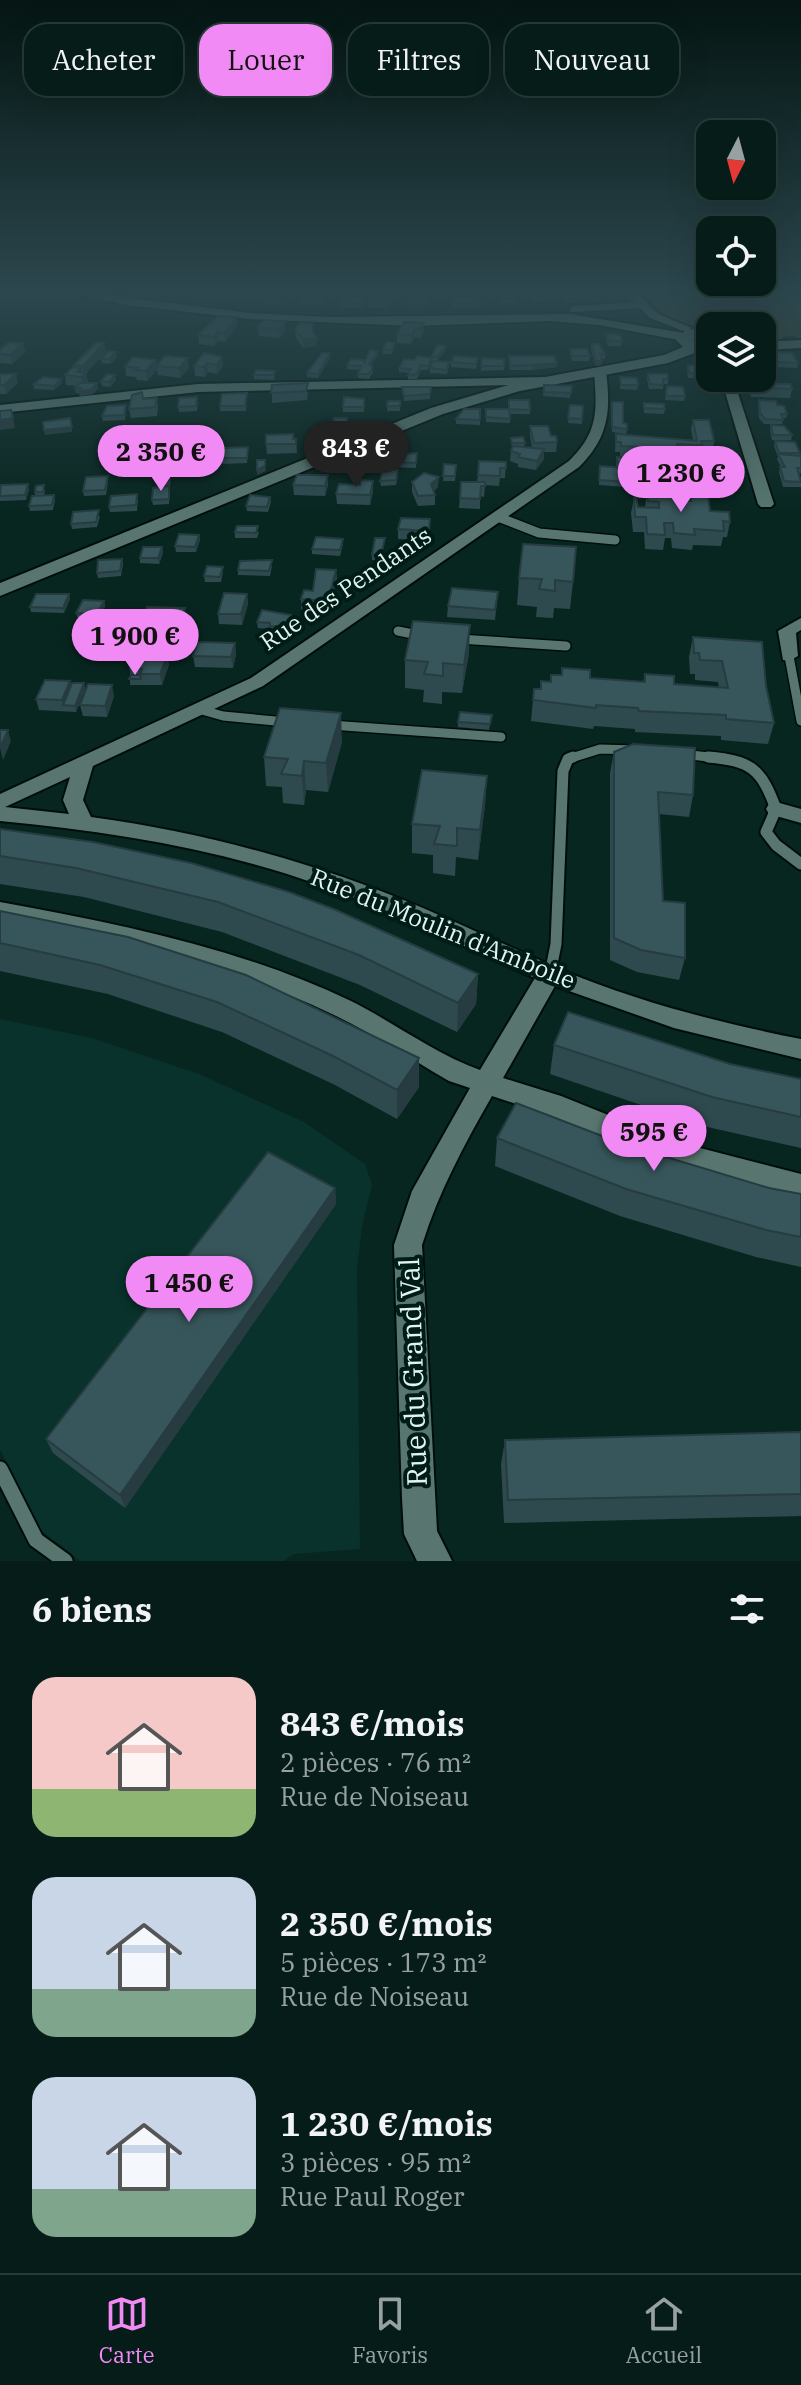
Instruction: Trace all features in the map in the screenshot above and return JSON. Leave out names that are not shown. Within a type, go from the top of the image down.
[{"type":"street","points":[[0,590],[392,428],[489,394],[618,368]]},
{"type":"street","name":"Rue des Pendants","points":[[0,802],[257,682],[498,517],[592,448],[601,428],[600,371]]},
{"type":"street","points":[[0,409],[198,388],[547,381]]},
{"type":"street","points":[[731,392],[766,504]]},
{"type":"street","points":[[795,661],[787,631],[801,623]]},
{"type":"street","points":[[82,820],[73,800],[84,764]]},
{"type":"street","points":[[776,809],[801,816]]},
{"type":"street","name":"Rue du Moulin d'Amboile","points":[[0,814],[82,820],[259,857],[368,894],[550,974],[629,1004],[801,1049]]},
{"type":"street","points":[[0,910],[128,934],[234,964],[342,1008],[458,1073],[552,1104],[671,1152],[801,1186]]},
{"type":"street","name":"Rue du Grand Val","points":[[435,1561],[421,1534],[408,1245],[422,1200],[439,1164],[550,974]]},
{"type":"lane","points":[[498,517],[539,533],[615,540]]},
{"type":"lane","points":[[398,631],[429,637]]},
{"type":"lane","points":[[444,638],[566,646]]},
{"type":"lane","points":[[795,661],[801,721]]},
{"type":"lane","points":[[202,710],[223,716],[297,722]]},
{"type":"lane","points":[[311,723],[501,737]]},
{"type":"lane","points":[[550,974],[556,944],[563,771],[568,759],[583,752],[614,748],[644,751]]},
{"type":"lane","points":[[675,754],[737,760],[765,779],[776,809],[766,832],[776,845],[801,864]]},
{"type":"lane","points":[[0,1469],[36,1540],[65,1561]]},
{"type":"shaded area","points":[[0,1019],[92,1038],[199,1074],[304,1122],[365,1164],[372,1185],[362,1226],[357,1269],[360,1549],[294,1554],[284,1561],[80,1561],[38,1528],[0,1449]]},
{"type":"building","points":[[72,368],[81,368],[77,372],[86,373],[82,377],[65,375]]},
{"type":"building","points":[[311,368],[322,368],[318,374],[307,373]]},
{"type":"building","points":[[360,368],[373,368],[369,374],[358,374]]},
{"type":"building","points":[[399,368],[420,368],[417,374],[408,375],[411,369]]},
{"type":"building","points":[[256,370],[275,371],[273,375],[254,375]]},
{"type":"building","points":[[0,374],[16,374],[0,385]]},
{"type":"building","points":[[107,374],[115,375],[109,382],[101,381]]},
{"type":"building","points":[[648,374],[667,374],[668,379],[663,379],[663,385],[650,384]]},
{"type":"building","points":[[43,377],[61,379],[54,386],[34,384]]},
{"type":"building","points":[[620,377],[637,378],[638,385],[621,385]]},
{"type":"building","points":[[80,383],[97,383],[92,389],[79,391],[81,388],[75,388]]},
{"type":"building","points":[[308,383],[306,391],[271,393],[272,385]]},
{"type":"building","points":[[776,384],[790,384],[792,389],[776,388]]},
{"type":"building","points":[[544,385],[572,386],[571,393],[544,392]]},
{"type":"building","points":[[667,386],[683,387],[685,396],[666,396]]},
{"type":"building","points":[[402,387],[431,387],[430,394],[404,396]]},
{"type":"building","points":[[142,392],[143,399],[157,398],[155,407],[129,409],[132,395]]},
{"type":"building","points":[[247,393],[245,406],[220,406],[222,394]]},
{"type":"building","points":[[197,397],[196,406],[178,407],[179,398]]},
{"type":"building","points":[[344,397],[364,399],[364,407],[343,407]]},
{"type":"building","points":[[509,400],[529,400],[530,410],[509,409]]},
{"type":"building","points":[[759,400],[776,401],[777,405],[784,406],[787,414],[781,414],[783,420],[765,419],[760,413]]},
{"type":"building","points":[[388,401],[400,401],[400,406],[387,406]]},
{"type":"building","points":[[612,402],[623,402],[623,423],[627,424],[627,429],[612,427]]},
{"type":"building","points":[[644,403],[664,404],[665,409],[644,408]]},
{"type":"building","points":[[126,405],[124,415],[102,416],[107,406]]},
{"type":"building","points":[[570,405],[583,406],[582,419],[568,418]]},
{"type":"building","points":[[464,409],[480,409],[480,420],[456,419]]},
{"type":"building","points":[[486,409],[509,409],[510,419],[486,417]]},
{"type":"building","points":[[11,410],[13,418],[0,420],[0,411]]},
{"type":"building","points":[[70,418],[72,427],[44,430],[43,422]]},
{"type":"building","points":[[334,418],[347,418],[345,430],[332,430]]},
{"type":"building","points":[[693,420],[709,420],[714,441],[701,441],[702,445],[677,444],[678,454],[640,453],[639,447],[621,446],[621,442],[616,442],[616,434],[697,441]]},
{"type":"building","points":[[771,425],[784,426],[792,435],[773,435]]},
{"type":"building","points":[[530,426],[548,426],[557,442],[534,443]]},
{"type":"building","points":[[293,434],[296,444],[266,444],[266,435]]},
{"type":"building","points":[[523,437],[525,443],[512,443],[511,438]]},
{"type":"building","points":[[775,441],[795,442],[800,453],[779,453]]},
{"type":"building","points":[[172,445],[205,447],[204,458],[171,455]]},
{"type":"building","points":[[513,446],[544,449],[537,461],[518,457],[520,454],[511,451]]},
{"type":"building","points":[[248,447],[247,458],[222,458],[223,448]]},
{"type":"building","points":[[417,453],[416,463],[390,462],[390,455]]},
{"type":"building","points":[[778,454],[801,456],[801,468],[797,468],[801,482],[784,481],[780,467],[785,467]]},
{"type":"building","points":[[370,455],[375,464],[356,466],[352,458]]},
{"type":"building","points":[[617,457],[642,458],[643,463],[617,462]]},
{"type":"building","points":[[650,458],[664,459],[665,463],[650,462]]},
{"type":"building","points":[[257,460],[265,460],[265,466],[257,470]]},
{"type":"building","points":[[479,461],[506,462],[506,468],[500,468],[500,476],[478,475]]},
{"type":"building","points":[[444,464],[456,465],[455,476],[443,476]]},
{"type":"building","points":[[600,466],[627,468],[627,482],[599,480]]},
{"type":"building","points":[[668,467],[690,468],[687,488],[672,487]]},
{"type":"building","points":[[383,469],[398,470],[396,480],[380,481]]},
{"type":"building","points":[[163,472],[170,472],[169,480],[162,481]]},
{"type":"building","points":[[424,473],[439,477],[431,484],[435,495],[418,496],[412,482]]},
{"type":"building","points":[[297,475],[328,475],[325,486],[293,485]]},
{"type":"building","points":[[108,476],[105,490],[83,491],[86,477]]},
{"type":"building","points":[[662,477],[669,477],[671,492],[664,491]]},
{"type":"building","points":[[361,480],[373,481],[370,495],[336,494],[339,484],[360,485]]},
{"type":"building","points":[[461,482],[485,482],[485,486],[481,486],[480,499],[460,498]]},
{"type":"building","points":[[28,484],[25,495],[0,496],[1,485]]},
{"type":"building","points":[[44,485],[43,492],[35,492],[36,486]]},
{"type":"building","points":[[169,486],[169,499],[152,500],[153,488]]},
{"type":"building","points":[[647,492],[677,494],[677,500],[691,501],[690,494],[708,495],[710,511],[729,512],[730,522],[723,521],[724,531],[694,529],[695,535],[674,533],[673,523],[664,523],[665,535],[647,534],[646,517],[635,517],[634,498],[638,507],[659,508],[659,502],[648,501]]},
{"type":"building","points":[[137,494],[136,505],[109,507],[111,496]]},
{"type":"building","points":[[54,495],[52,505],[29,506],[32,496]]},
{"type":"building","points":[[250,495],[270,497],[267,507],[246,506]]},
{"type":"building","points":[[99,510],[96,522],[71,524],[73,512]]},
{"type":"building","points":[[401,518],[430,519],[429,531],[398,529]]},
{"type":"building","points":[[237,526],[258,526],[256,533],[235,532]]},
{"type":"building","points":[[179,534],[199,535],[195,547],[175,546]]},
{"type":"building","points":[[316,537],[343,539],[340,550],[312,549]]},
{"type":"building","points":[[375,538],[385,538],[381,555],[372,555]]},
{"type":"building","points":[[523,544],[576,547],[573,582],[555,580],[555,591],[539,589],[542,579],[519,578]]},
{"type":"building","points":[[143,547],[162,547],[158,558],[140,558]]},
{"type":"building","points":[[122,559],[120,571],[97,573],[98,560]]},
{"type":"building","points":[[272,560],[269,571],[238,570],[240,561]]},
{"type":"building","points":[[207,566],[223,567],[220,577],[204,576]]},
{"type":"building","points":[[316,569],[336,570],[328,601],[301,599],[304,590],[313,591]]},
{"type":"building","points":[[452,588],[498,592],[495,610],[448,606]]},
{"type":"building","points":[[224,593],[247,594],[241,614],[218,614]]},
{"type":"building","points":[[36,594],[69,594],[63,608],[30,607]]},
{"type":"building","points":[[83,600],[104,601],[97,614],[76,613]]},
{"type":"building","points":[[147,607],[185,608],[180,622],[142,621]]},
{"type":"building","points":[[262,610],[291,615],[287,627],[257,622]]},
{"type":"building","points":[[413,621],[470,625],[464,665],[443,663],[443,676],[424,674],[428,662],[405,660]]},
{"type":"building","points":[[693,637],[762,642],[766,686],[774,723],[726,719],[726,715],[639,711],[638,708],[596,705],[596,708],[533,700],[534,689],[541,689],[541,681],[551,682],[551,675],[562,675],[562,668],[590,670],[590,678],[645,682],[645,674],[674,676],[674,684],[728,688],[722,661],[700,660],[699,653],[694,653]]},
{"type":"building","points":[[198,642],[235,643],[231,657],[193,656]]},
{"type":"building","points":[[136,652],[168,653],[160,674],[140,674],[142,669],[130,669]]},
{"type":"building","points":[[131,675],[140,675],[141,679],[129,679]]},
{"type":"building","points":[[45,680],[70,681],[62,700],[36,699]]},
{"type":"building","points":[[72,683],[84,683],[75,706],[63,705]]},
{"type":"building","points":[[88,684],[112,685],[105,706],[80,705]]},
{"type":"building","points":[[280,708],[341,713],[326,763],[304,761],[302,776],[281,774],[288,759],[264,757]]},
{"type":"building","points":[[460,712],[492,715],[490,724],[458,722]]},
{"type":"building","points":[[0,730],[8,730],[0,748]]},
{"type":"building","points":[[633,744],[695,748],[693,795],[658,792],[663,901],[685,903],[685,958],[641,950],[614,938],[614,752]]},
{"type":"building","points":[[422,770],[487,776],[480,830],[457,828],[457,846],[434,844],[440,826],[412,824]]},
{"type":"building","points":[[0,829],[93,842],[191,863],[289,892],[478,974],[458,1003],[359,955],[218,902],[76,868],[0,856]]},
{"type":"building","points":[[0,911],[128,937],[246,975],[419,1058],[397,1090],[333,1056],[217,1002],[100,965],[0,943]]},
{"type":"building","points":[[568,1012],[730,1064],[801,1079],[801,1117],[712,1097],[554,1045]]},
{"type":"building","points":[[516,1103],[623,1144],[769,1188],[801,1194],[801,1237],[766,1230],[626,1189],[497,1138]]},
{"type":"building","points":[[268,1152],[335,1188],[120,1495],[46,1439]]},
{"type":"building","points":[[801,1432],[801,1494],[508,1500],[505,1440]]}]
